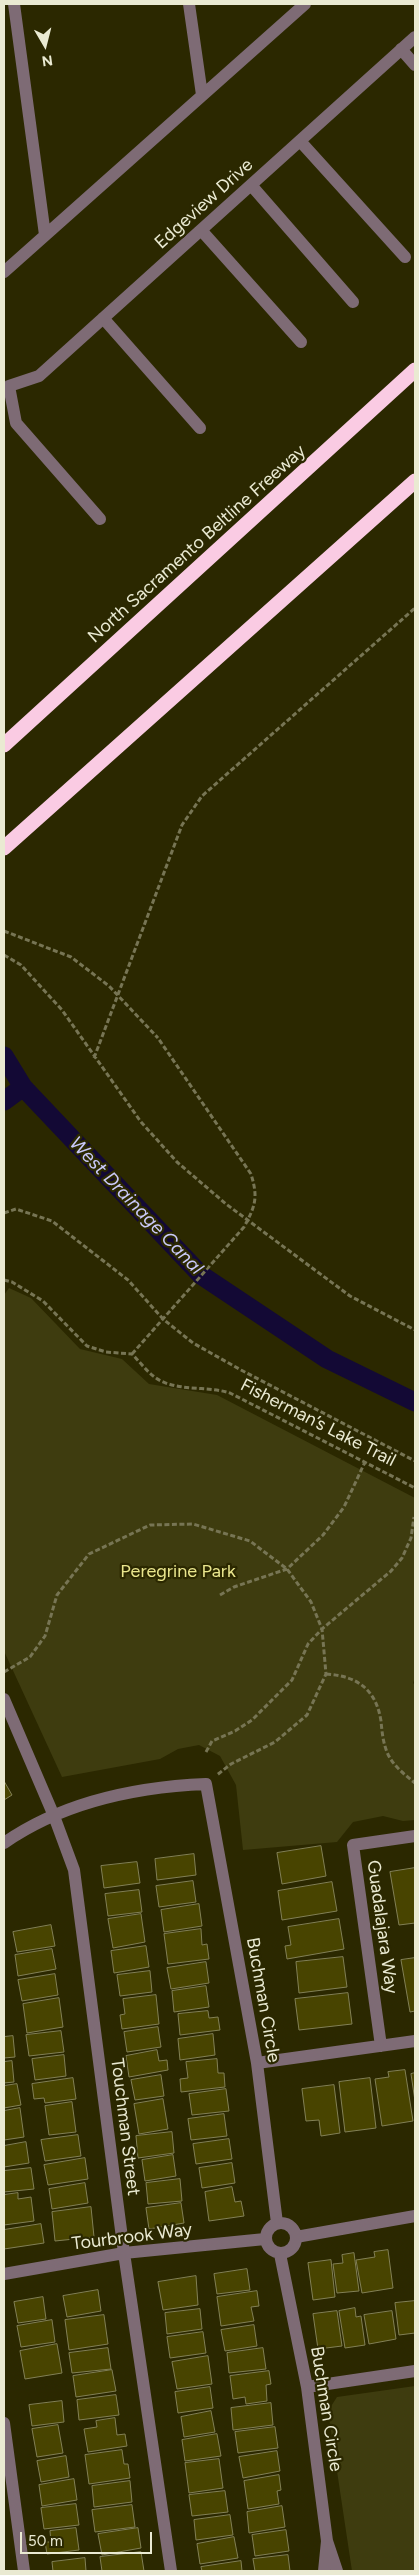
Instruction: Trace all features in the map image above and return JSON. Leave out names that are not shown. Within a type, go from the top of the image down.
[{"type":"highway","name":"North Sacramento Beltline Freeway","points":[[4,745],[415,370]]},
{"type":"highway","points":[[4,848],[415,481]]},
{"type":"street","points":[[14,4],[45,235]]},
{"type":"street","points":[[189,4],[202,96]]},
{"type":"street","points":[[4,272],[305,4]]},
{"type":"street","name":"Edgeview Drive","points":[[6,385],[39,376],[415,36]]},
{"type":"street","points":[[401,49],[415,65]]},
{"type":"street","points":[[300,141],[405,257]]},
{"type":"street","points":[[251,185],[353,302]]},
{"type":"street","points":[[201,230],[301,342]]},
{"type":"street","points":[[103,318],[200,428]]},
{"type":"street","points":[[6,385],[16,423],[100,519]]},
{"type":"street","name":"Touchman Street","points":[[5,1705],[54,1816],[74,1870],[124,2253],[171,2571]]},
{"type":"street","points":[[4,1843],[54,1816],[94,1800],[131,1791],[168,1786],[206,1784]]},
{"type":"street","name":"Buchman Circle","points":[[206,1784],[256,2063],[277,2223]]},
{"type":"street","name":"Guadalajara Way","points":[[381,2046],[353,1845],[415,1836]]},
{"type":"street","points":[[256,2063],[415,2042]]},
{"type":"street","points":[[296,2237],[415,2216]]},
{"type":"street","points":[[277,2223],[291,2226],[296,2237],[294,2247],[280,2254],[268,2248],[265,2239],[269,2228],[277,2223]]},
{"type":"street","name":"Tourbrook Way","points":[[4,2274],[124,2253],[265,2239]]},
{"type":"street","name":"Buchman Circle","points":[[280,2254],[307,2387],[327,2541],[337,2571]]},
{"type":"street","points":[[307,2387],[415,2371]]},
{"type":"street","points":[[4,2423],[24,2571]]},
{"type":"street","name":"Buchman Circle","points":[[324,2571],[327,2541]]},
{"type":"path","points":[[94,1058],[182,825],[189,811],[202,796],[415,608]]},
{"type":"path","points":[[4,931],[71,957],[109,986],[158,1038],[251,1174],[257,1194],[244,1227],[132,1354],[106,1352],[88,1346],[43,1301],[12,1282],[4,1280]]},
{"type":"path","points":[[4,955],[21,965],[62,1010],[94,1058],[141,1122],[178,1162],[248,1220],[350,1296],[415,1330]]},
{"type":"path","points":[[4,1213],[16,1209],[52,1221],[128,1280],[162,1320],[193,1343],[415,1461]]},
{"type":"path","name":"Fisherman’s Lake Trail","points":[[132,1354],[160,1380],[230,1393],[415,1488]]},
{"type":"path","points":[[220,1595],[234,1587],[287,1569],[323,1535],[344,1507],[365,1462]]},
{"type":"path","points":[[206,1752],[212,1740],[235,1731],[252,1720],[292,1680],[308,1644],[322,1629],[391,1571],[402,1558],[411,1538],[414,1517]]},
{"type":"path","points":[[4,1672],[30,1657],[45,1636],[57,1595],[90,1554],[150,1525],[193,1524],[250,1541],[287,1569],[311,1602],[322,1629],[326,1674],[307,1715],[275,1742],[231,1764],[206,1784]]},
{"type":"path","points":[[326,1674],[343,1675],[356,1680],[369,1691],[378,1707],[387,1752],[400,1772],[415,1783]]},
{"type":"green space","name":"Peregrine Park","points":[[9,1288],[31,1298],[80,1349],[122,1359],[149,1384],[217,1395],[415,1498],[415,1677],[413,1683],[415,1685],[415,1820],[403,1821],[383,1816],[353,1822],[337,1842],[243,1850],[236,1785],[220,1756],[199,1745],[178,1749],[160,1759],[62,1777],[4,1651],[4,1295]]},
{"type":"green space","points":[[415,2386],[415,2571],[352,2571],[328,2411],[337,2397]]},
{"type":"building","points":[[4,1781],[12,1795],[4,1800]]},
{"type":"building","points":[[321,1846],[326,1876],[282,1884],[277,1853]]},
{"type":"building","points":[[194,1854],[196,1875],[157,1880],[155,1859]]},
{"type":"building","points":[[137,1862],[140,1883],[104,1888],[101,1866]]},
{"type":"building","points":[[415,1868],[415,1923],[399,1925],[390,1872]]},
{"type":"building","points":[[193,1881],[196,1902],[159,1907],[156,1886]]},
{"type":"building","points":[[332,1882],[337,1911],[282,1920],[278,1891]]},
{"type":"building","points":[[139,1890],[142,1912],[108,1916],[105,1894]]},
{"type":"building","points":[[199,1904],[202,1926],[164,1932],[161,1910]]},
{"type":"building","points":[[141,1914],[145,1942],[113,1948],[108,1919]]},
{"type":"building","points":[[339,1919],[344,1949],[287,1959],[285,1946],[291,1945],[288,1927]]},
{"type":"building","points":[[51,1925],[55,1946],[17,1952],[13,1932]]},
{"type":"building","points":[[201,1929],[202,1945],[207,1944],[209,1959],[168,1964],[164,1934]]},
{"type":"building","points":[[146,1946],[149,1967],[114,1973],[111,1951]]},
{"type":"building","points":[[52,1949],[56,1969],[18,1976],[15,1955]]},
{"type":"building","points":[[343,1957],[347,1987],[299,1993],[296,1962]]},
{"type":"building","points":[[415,1958],[415,2011],[410,2012],[401,1960]]},
{"type":"building","points":[[206,1962],[209,1983],[171,1989],[167,1968]]},
{"type":"building","points":[[150,1971],[152,1992],[120,1996],[117,1975]]},
{"type":"building","points":[[55,1974],[58,1995],[22,2001],[18,1980]]},
{"type":"building","points":[[206,1986],[209,2007],[174,2012],[172,1991]]},
{"type":"building","points":[[348,1993],[352,2024],[299,2030],[295,1999]]},
{"type":"building","points":[[156,1995],[159,2024],[122,2029],[120,2015],[125,2014],[123,1999]]},
{"type":"building","points":[[59,1998],[63,2027],[27,2033],[23,2004]]},
{"type":"building","points":[[208,2011],[209,2018],[218,2017],[220,2030],[180,2035],[178,2014]]},
{"type":"building","points":[[158,2027],[161,2047],[127,2052],[124,2032]]},
{"type":"building","points":[[61,2031],[64,2052],[29,2056],[26,2035]]},
{"type":"building","points":[[213,2034],[215,2055],[180,2060],[178,2039]]},
{"type":"building","points":[[13,2036],[15,2057],[4,2058],[4,2037]]},
{"type":"building","points":[[157,2050],[159,2061],[167,2060],[168,2070],[129,2077],[126,2056]]},
{"type":"building","points":[[64,2055],[66,2076],[35,2080],[32,2059]]},
{"type":"building","points":[[217,2059],[218,2073],[224,2073],[225,2087],[181,2092],[180,2079],[188,2078],[186,2062]]},
{"type":"building","points":[[12,2061],[14,2082],[4,2083],[4,2062]]},
{"type":"building","points":[[405,2070],[413,2121],[382,2126],[375,2079],[389,2077],[388,2072]]},
{"type":"building","points":[[415,2073],[415,2101],[411,2074]]},
{"type":"building","points":[[161,2075],[164,2096],[135,2100],[131,2080]]},
{"type":"building","points":[[73,2078],[76,2099],[45,2103],[44,2098],[34,2099],[32,2084]]},
{"type":"building","points":[[370,2078],[376,2128],[345,2132],[339,2082]]},
{"type":"building","points":[[17,2084],[21,2105],[4,2108],[4,2086]]},
{"type":"building","points":[[334,2085],[340,2133],[321,2136],[319,2120],[306,2121],[302,2089]]},
{"type":"building","points":[[226,2089],[229,2111],[192,2115],[189,2094]]},
{"type":"building","points":[[163,2099],[168,2129],[139,2134],[134,2104]]},
{"type":"building","points":[[72,2102],[76,2132],[49,2135],[45,2106]]},
{"type":"building","points":[[20,2108],[24,2137],[4,2140],[4,2111]]},
{"type":"building","points":[[224,2114],[227,2136],[191,2140],[188,2119]]},
{"type":"building","points":[[172,2132],[174,2153],[138,2158],[136,2136]]},
{"type":"building","points":[[78,2135],[81,2156],[45,2161],[41,2140]]},
{"type":"building","points":[[229,2139],[232,2159],[196,2164],[193,2144]]},
{"type":"building","points":[[26,2142],[29,2163],[4,2167],[4,2146]]},
{"type":"building","points":[[173,2155],[176,2176],[145,2181],[142,2160]]},
{"type":"building","points":[[85,2158],[88,2179],[48,2185],[44,2165]]},
{"type":"building","points":[[232,2163],[235,2183],[202,2188],[199,2168]]},
{"type":"building","points":[[31,2168],[34,2189],[4,2192],[4,2171]]},
{"type":"building","points":[[180,2179],[182,2201],[148,2204],[146,2183]]},
{"type":"building","points":[[85,2183],[88,2203],[52,2209],[49,2189]]},
{"type":"building","points":[[232,2187],[235,2202],[241,2201],[244,2216],[209,2221],[205,2192]]},
{"type":"building","points":[[18,2193],[18,2199],[31,2197],[34,2221],[4,2225],[4,2195]]},
{"type":"building","points":[[181,2203],[184,2223],[149,2229],[146,2208]]},
{"type":"building","points":[[91,2207],[94,2237],[55,2241],[52,2212]]},
{"type":"building","points":[[41,2224],[44,2243],[4,2249],[4,2230]]},
{"type":"building","points":[[388,2250],[393,2288],[362,2293],[356,2260],[375,2257],[374,2252]]},
{"type":"building","points":[[354,2253],[359,2291],[337,2293],[333,2264],[343,2263],[342,2255]]},
{"type":"building","points":[[331,2260],[335,2297],[313,2300],[308,2263]]},
{"type":"building","points":[[247,2269],[250,2290],[217,2294],[214,2274]]},
{"type":"building","points":[[196,2276],[198,2305],[163,2310],[158,2282]]},
{"type":"building","points":[[98,2290],[101,2311],[67,2317],[63,2296]]},
{"type":"building","points":[[257,2291],[259,2306],[251,2307],[254,2321],[221,2326],[217,2297]]},
{"type":"building","points":[[43,2297],[46,2319],[18,2323],[14,2302]]},
{"type":"building","points":[[415,2301],[415,2333],[399,2335],[395,2303]]},
{"type":"building","points":[[355,2308],[356,2317],[361,2316],[365,2345],[345,2348],[339,2311]]},
{"type":"building","points":[[200,2309],[202,2329],[167,2334],[165,2313]]},
{"type":"building","points":[[337,2311],[342,2346],[318,2349],[313,2314]]},
{"type":"building","points":[[392,2311],[396,2339],[369,2344],[364,2315]]},
{"type":"building","points":[[104,2315],[108,2344],[69,2350],[65,2320]]},
{"type":"building","points":[[52,2320],[55,2342],[21,2347],[17,2326]]},
{"type":"building","points":[[254,2325],[257,2346],[225,2351],[221,2330]]},
{"type":"building","points":[[203,2332],[206,2353],[170,2358],[167,2337]]},
{"type":"building","points":[[57,2344],[62,2373],[25,2379],[20,2351]]},
{"type":"building","points":[[108,2348],[111,2369],[72,2373],[69,2353]]},
{"type":"building","points":[[263,2348],[266,2369],[229,2373],[227,2353]]},
{"type":"building","points":[[208,2356],[212,2384],[177,2389],[172,2362]]},
{"type":"building","points":[[112,2370],[116,2391],[76,2397],[73,2376]]},
{"type":"building","points":[[269,2371],[271,2384],[266,2385],[267,2401],[246,2404],[245,2397],[233,2399],[230,2376]]},
{"type":"building","points":[[210,2387],[213,2408],[178,2413],[175,2392]]},
{"type":"building","points":[[116,2395],[119,2415],[79,2420],[77,2400]]},
{"type":"building","points":[[62,2401],[64,2422],[32,2426],[29,2405]]},
{"type":"building","points":[[271,2403],[273,2425],[233,2430],[231,2408]]},
{"type":"building","points":[[211,2411],[215,2432],[184,2437],[181,2417]]},
{"type":"building","points":[[115,2418],[117,2435],[125,2434],[127,2446],[88,2452],[84,2429],[97,2427],[96,2421]]},
{"type":"building","points":[[58,2425],[63,2453],[37,2457],[32,2429]]},
{"type":"building","points":[[275,2427],[278,2448],[238,2453],[235,2432]]},
{"type":"building","points":[[217,2434],[221,2456],[185,2461],[182,2440]]},
{"type":"building","points":[[122,2450],[124,2464],[128,2464],[130,2478],[89,2484],[85,2455]]},
{"type":"building","points":[[277,2451],[280,2471],[243,2478],[239,2457]]},
{"type":"building","points":[[66,2456],[69,2477],[41,2482],[37,2461]]},
{"type":"building","points":[[219,2459],[223,2488],[189,2493],[185,2463]]},
{"type":"building","points":[[279,2475],[281,2490],[277,2491],[279,2504],[248,2509],[244,2481]]},
{"type":"building","points":[[74,2479],[77,2500],[42,2506],[39,2485]]},
{"type":"building","points":[[130,2481],[132,2502],[94,2507],[92,2486]]},
{"type":"building","points":[[225,2491],[228,2512],[192,2516],[189,2495]]},
{"type":"building","points":[[76,2504],[79,2525],[44,2529],[41,2508]]},
{"type":"building","points":[[132,2505],[135,2527],[95,2532],[92,2510]]},
{"type":"building","points":[[282,2506],[285,2527],[249,2533],[247,2512]]},
{"type":"building","points":[[230,2515],[233,2535],[196,2540],[194,2520]]},
{"type":"building","points":[[76,2528],[79,2550],[47,2554],[45,2542],[51,2542],[50,2531]]},
{"type":"building","points":[[138,2528],[141,2548],[102,2555],[98,2534]]},
{"type":"building","points":[[286,2530],[289,2551],[255,2556],[252,2535]]},
{"type":"building","points":[[234,2537],[238,2558],[200,2564],[197,2544]]},
{"type":"building","points":[[141,2552],[144,2571],[102,2571],[100,2557]]},
{"type":"building","points":[[288,2555],[290,2571],[255,2571],[253,2559]]},
{"type":"building","points":[[85,2558],[86,2571],[53,2571],[52,2562]]},
{"type":"building","points":[[241,2561],[242,2571],[202,2571],[201,2567]]},
{"type":"waterway","name":"West Drainage Canal","points":[[4,1056],[23,1087],[201,1275],[327,1359],[415,1402]]},
{"type":"waterway","points":[[4,1101],[23,1087]]}]
